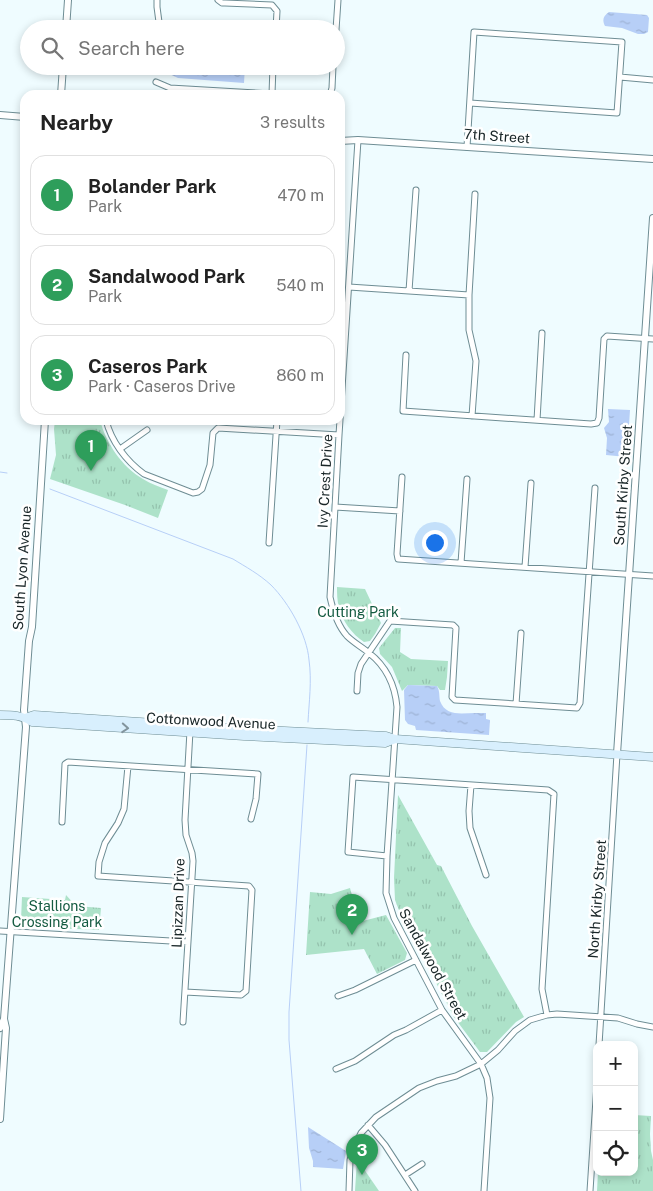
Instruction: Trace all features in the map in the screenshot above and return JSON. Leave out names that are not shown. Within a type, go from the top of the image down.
[{"type":"main road","name":"Cottonwood Avenue","points":[[0,714],[26,718],[34,715],[190,729],[385,743],[395,739],[653,757]]},
{"type":"street","points":[[67,20],[68,0]]},
{"type":"street","points":[[157,0],[159,20]]},
{"type":"street","points":[[218,0],[225,4],[272,5],[277,11],[276,20]]},
{"type":"street","points":[[337,20],[338,0]]},
{"type":"street","points":[[467,147],[474,32],[622,42],[618,113],[470,104]]},
{"type":"street","points":[[61,90],[62,75]]},
{"type":"street","points":[[272,90],[273,75]]},
{"type":"street","points":[[331,90],[333,75]]},
{"type":"street","points":[[620,78],[653,80]]},
{"type":"street","points":[[156,82],[170,88],[186,90]]},
{"type":"street","points":[[0,116],[20,117]]},
{"type":"street","name":"Ivy Crest Drive","points":[[345,347],[358,140]]},
{"type":"street","name":"7th Street","points":[[345,141],[653,159]]},
{"type":"street","points":[[409,292],[416,190]]},
{"type":"street","points":[[472,416],[476,361],[469,330],[468,296],[475,194]]},
{"type":"street","name":"South Kirby Street","points":[[617,754],[653,218]]},
{"type":"street","points":[[349,288],[468,296]]},
{"type":"street","points":[[537,420],[542,333]]},
{"type":"street","points":[[406,355],[403,411],[591,424],[597,423],[599,418],[604,339],[608,336],[653,339]]},
{"type":"street","name":"South Lyon Avenue","points":[[4,1019],[45,425]]},
{"type":"street","points":[[108,425],[120,449],[138,470],[193,493],[198,492],[202,488],[210,465],[213,433],[216,429],[339,435]]},
{"type":"street","points":[[269,543],[277,425]]},
{"type":"street","name":"Ivy Crest Drive","points":[[340,425],[330,586],[332,607],[336,618],[346,634],[352,641],[378,660],[390,677],[394,687],[397,707],[395,739]]},
{"type":"street","points":[[120,449],[147,430]]},
{"type":"street","points":[[402,477],[398,559],[653,576]]},
{"type":"street","points":[[461,563],[467,479]]},
{"type":"street","points":[[526,567],[531,483]]},
{"type":"street","points":[[357,691],[359,668],[390,621],[453,625],[456,628],[452,697],[455,700],[577,708],[580,703],[595,488]]},
{"type":"street","points":[[335,507],[400,512]]},
{"type":"street","points":[[516,704],[521,633]]},
{"type":"street","name":"Lipizzan Drive","points":[[183,1022],[192,882],[192,853],[186,835],[185,820],[190,729]]},
{"type":"street","name":"Sandalwood Street","points":[[395,739],[387,856],[386,887],[388,901],[394,918],[442,1010],[481,1064],[487,1078],[490,1098],[484,1191]]},
{"type":"street","name":"North Kirby Street","points":[[599,1041],[617,754]]},
{"type":"street","points":[[62,822],[65,764],[68,762],[258,774],[256,799],[251,819]]},
{"type":"street","points":[[128,766],[124,809],[118,823],[105,843],[99,862],[98,876],[249,886],[252,890],[246,990],[241,995],[185,992]]},
{"type":"street","points":[[387,856],[348,852],[353,777],[552,791],[554,794],[542,980],[547,1015]]},
{"type":"street","points":[[471,784],[470,828],[486,875]]},
{"type":"street","points":[[0,931],[188,942]]},
{"type":"street","points":[[338,996],[355,990],[416,960]]},
{"type":"street","points":[[336,1069],[355,1061],[394,1035],[442,1010]]},
{"type":"street","points":[[348,1191],[350,1160],[353,1150],[362,1133],[376,1117],[419,1088],[456,1076],[481,1064],[522,1025],[537,1018],[558,1014],[618,1018],[637,1024],[653,1026]]},
{"type":"street","points":[[0,1028],[4,1019]]},
{"type":"street","points":[[0,1119],[6,1028],[4,1019]]},
{"type":"street","points":[[590,1191],[597,1086]]},
{"type":"street","points":[[368,1125],[385,1145],[415,1191]]},
{"type":"street","points":[[405,1175],[422,1164]]},
{"type":"green space","points":[[54,425],[102,425],[111,446],[128,468],[146,481],[168,490],[158,518],[50,479],[56,455]]},
{"type":"green space","name":"Cutting Park","points":[[337,587],[365,589],[381,623],[370,641],[364,642],[360,639],[345,622],[338,605]]},
{"type":"green space","name":"Cutting Park","points":[[395,628],[401,628],[400,652],[411,659],[448,661],[445,690],[440,690],[437,686],[408,685],[402,691],[392,667],[380,654],[379,648]]},
{"type":"green space","points":[[398,795],[437,865],[441,866],[472,926],[524,1017],[516,1022],[487,1052],[480,1052],[454,1017],[402,918],[395,900],[394,878]]},
{"type":"green space","points":[[350,888],[359,922],[386,915],[407,953],[405,960],[377,974],[364,949],[306,955],[310,892],[331,894]]},
{"type":"green space","name":"Stallions Crossing Park","points":[[66,895],[76,906],[101,908],[99,930],[27,927],[21,920],[22,897],[65,900]]},
{"type":"green space","points":[[638,1115],[651,1116],[653,1191],[597,1191],[598,1176],[638,1176]]},
{"type":"green space","points":[[357,1159],[379,1191],[355,1191]]},
{"type":"water","points":[[609,12],[647,15],[649,18],[648,32],[638,34],[622,28],[605,26],[604,18]]},
{"type":"water","points":[[172,75],[244,75],[244,83],[178,78]]},
{"type":"water","points":[[608,409],[630,410],[627,457],[606,455],[607,438],[604,428],[609,422]]},
{"type":"water","points":[[408,685],[437,686],[440,701],[446,710],[450,712],[486,713],[486,719],[490,720],[489,735],[416,730],[415,726],[408,724],[405,720],[404,690]]},
{"type":"water","points":[[308,1127],[346,1151],[343,1169],[313,1167],[309,1148]]},
{"type":"waterway","points":[[0,472],[7,473]]},
{"type":"waterway","points":[[50,489],[233,559],[271,585],[278,592],[296,620],[308,650],[310,668],[308,722]]},
{"type":"waterway","points":[[301,1191],[289,1040],[289,1012],[307,745]]},
{"type":"place","name":"Bolander Park","points":[[91,471]]},
{"type":"place","name":"Sandalwood Park","points":[[352,935]]},
{"type":"place","name":"Caseros Park","points":[[362,1175]]}]
